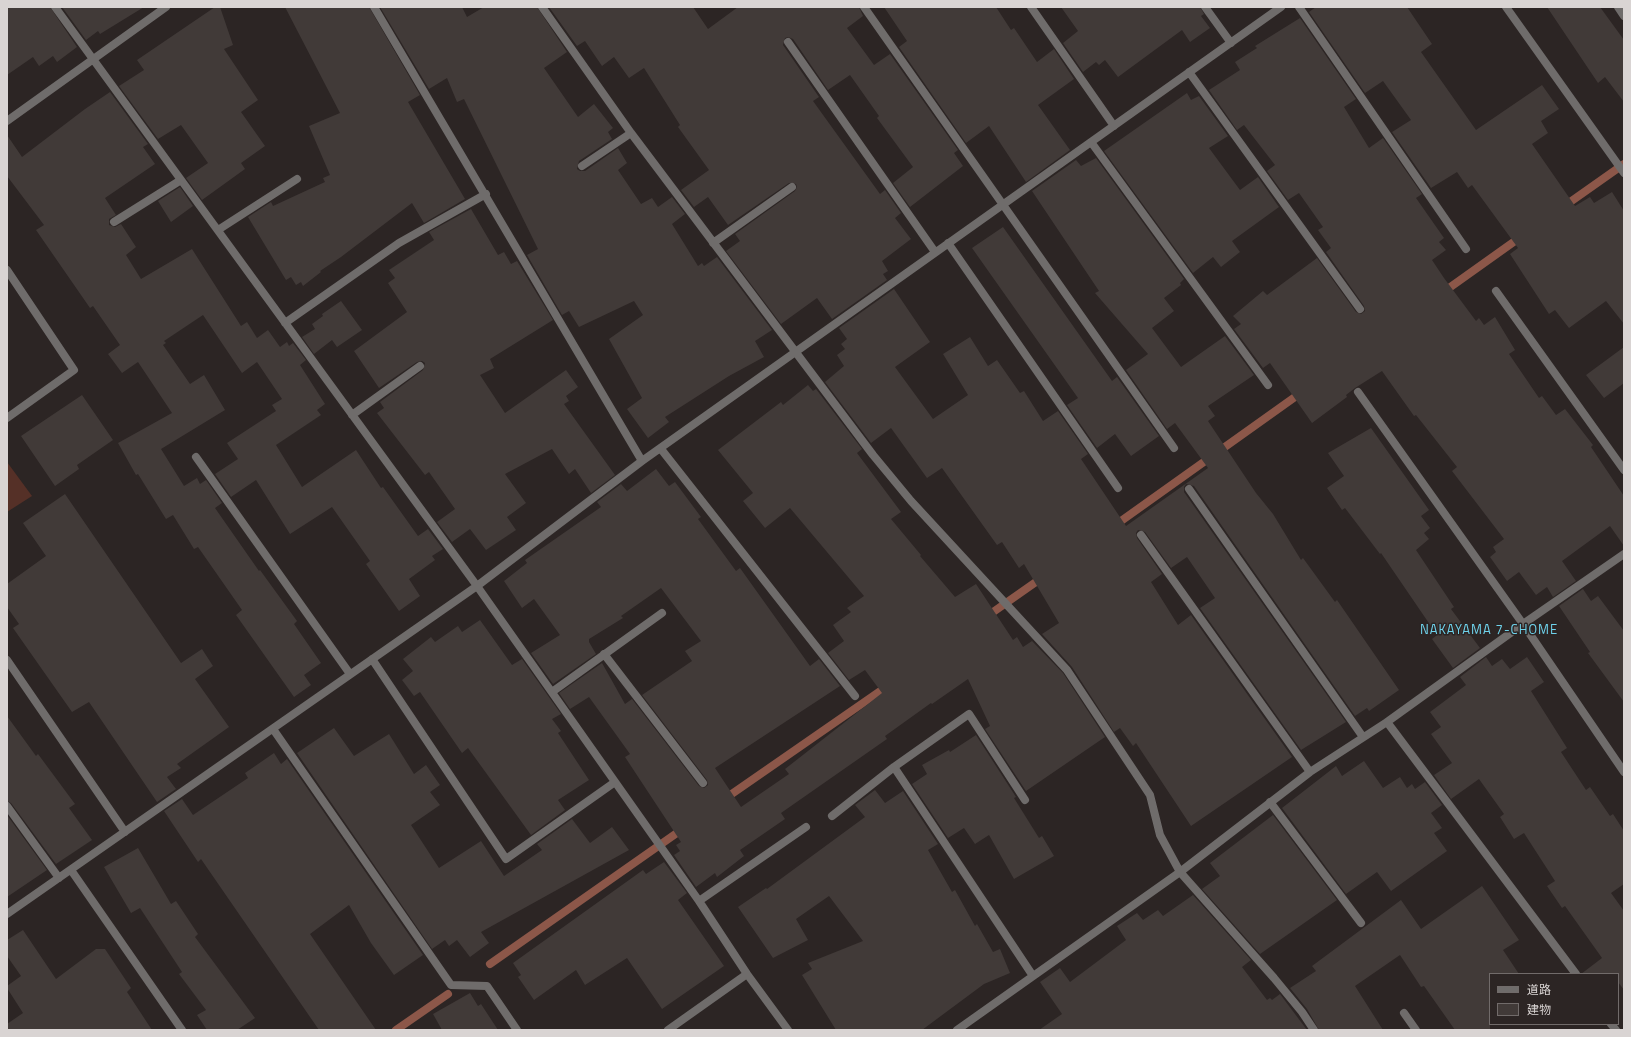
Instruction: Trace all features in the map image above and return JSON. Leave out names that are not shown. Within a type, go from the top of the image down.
[{"type":"street","points":[[55,7],[477,586],[699,901],[747,974],[788,1030]]},
{"type":"street","points":[[7,121],[166,7]]},
{"type":"street","points":[[374,7],[486,194],[642,462]]},
{"type":"street","points":[[542,7],[631,133],[795,352],[892,478],[1067,670],[1150,795],[1160,835],[1180,872],[1274,978],[1302,1012],[1314,1030]]},
{"type":"street","points":[[864,7],[1174,448]]},
{"type":"street","points":[[1030,7],[1114,126]]},
{"type":"street","points":[[1205,7],[1230,43]]},
{"type":"street","points":[[7,914],[477,586],[642,462],[1281,7]]},
{"type":"street","points":[[1299,7],[1466,249]]},
{"type":"street","points":[[1506,7],[1624,173]]},
{"type":"street","points":[[1618,7],[1624,16]]},
{"type":"street","points":[[788,42],[935,252]]},
{"type":"street","points":[[1190,72],[1360,309]]},
{"type":"street","points":[[582,166],[631,133]]},
{"type":"street","points":[[1091,142],[1268,385]]},
{"type":"street","points":[[218,230],[297,179]]},
{"type":"street","points":[[114,222],[180,180]]},
{"type":"street","points":[[713,243],[792,187]]},
{"type":"street","points":[[285,323],[399,243],[486,194]]},
{"type":"street","points":[[948,243],[1118,488]]},
{"type":"street","points":[[7,270],[74,370],[7,418]]},
{"type":"street","points":[[1496,290],[1624,470]]},
{"type":"street","points":[[352,415],[420,366]]},
{"type":"street","points":[[1358,392],[1522,624],[1624,772]]},
{"type":"street","points":[[661,449],[855,696]]},
{"type":"street","points":[[196,457],[350,674]]},
{"type":"street","points":[[1189,489],[1364,737]]},
{"type":"street","points":[[1140,535],[1310,772]]},
{"type":"street","points":[[957,1030],[1180,872],[1310,772],[1387,722],[1522,624],[1624,554]]},
{"type":"street","points":[[552,692],[662,613]]},
{"type":"street","points":[[604,654],[704,783]]},
{"type":"street","points":[[372,659],[506,859],[615,782]]},
{"type":"street","points":[[7,660],[125,832]]},
{"type":"street","points":[[832,816],[894,767],[969,714],[1025,800]]},
{"type":"street","points":[[1387,722],[1575,973]]},
{"type":"street","points":[[273,729],[451,985],[487,986],[517,1030]]},
{"type":"street","points":[[894,767],[1033,976]]},
{"type":"street","points":[[1270,802],[1361,923]]},
{"type":"street","points":[[7,806],[59,878]]},
{"type":"street","points":[[699,901],[806,827]]},
{"type":"street","points":[[71,870],[182,1030]]},
{"type":"street","points":[[668,1030],[747,974]]},
{"type":"street","points":[[1404,1013],[1416,1030]]},
{"type":"shaded area","points":[[7,462],[32,496],[7,512]]},
{"type":"building","points":[[7,7],[50,7],[77,47],[57,62],[53,56],[39,66],[33,57],[7,75]]},
{"type":"building","points":[[62,7],[144,7],[100,34],[98,31],[86,40]]},
{"type":"building","points":[[215,7],[220,7],[233,45],[224,49],[258,100],[241,112],[265,146],[241,163],[245,169],[202,200],[186,178],[208,163],[181,125],[158,139],[119,86],[144,70],[137,60]]},
{"type":"building","points":[[285,7],[369,7],[420,95],[408,102],[465,199],[424,223],[412,203],[341,257],[320,271],[321,272],[303,286],[301,282],[296,285],[291,277],[286,280],[248,217],[271,202],[273,206],[325,182],[323,178],[330,175],[309,126],[340,113]]},
{"type":"building","points":[[380,7],[462,7],[467,17],[484,7],[537,7],[567,52],[544,68],[578,117],[594,104],[613,128],[608,132],[612,139],[579,161],[577,169],[580,171],[585,171],[618,148],[627,163],[618,170],[641,204],[652,198],[658,207],[672,197],[685,214],[672,224],[698,266],[702,263],[704,266],[717,257],[772,330],[755,341],[764,357],[729,376],[665,417],[669,422],[648,438],[627,409],[642,398],[609,339],[643,315],[634,301],[579,327],[569,311],[562,315],[527,255],[538,249],[464,99],[457,102],[447,78],[429,89]]},
{"type":"building","points":[[549,7],[693,7],[708,29],[738,7],[859,7],[863,16],[847,28],[874,65],[890,54],[958,150],[954,153],[963,166],[910,207],[893,183],[913,167],[877,118],[879,116],[850,75],[828,90],[793,39],[788,37],[785,38],[783,45],[819,97],[813,101],[880,194],[885,190],[901,213],[895,218],[911,239],[882,261],[888,271],[883,274],[887,280],[832,319],[817,298],[781,324],[726,251],[740,241],[735,234],[795,191],[797,187],[796,184],[789,183],[728,225],[708,197],[694,207],[681,190],[709,170],[678,127],[680,125],[644,68],[629,78],[614,57],[602,66],[585,41],[577,46]]},
{"type":"building","points":[[884,7],[996,7],[1011,30],[1014,28],[1037,62],[1054,49],[1074,79],[1038,105],[1070,150],[1026,182],[989,126],[966,143],[899,47],[907,41]]},
{"type":"building","points":[[1061,7],[1200,7],[1204,14],[1201,16],[1210,28],[1190,42],[1182,30],[1118,77],[1105,60],[1099,65],[1096,62],[1083,72],[1063,43],[1078,31]]},
{"type":"building","points":[[1316,7],[1407,7],[1432,44],[1421,52],[1476,130],[1542,85],[1559,109],[1541,121],[1548,133],[1532,144],[1575,206],[1590,197],[1594,203],[1612,192],[1624,211],[1624,324],[1606,301],[1569,328],[1555,310],[1549,314],[1510,254],[1518,248],[1472,185],[1468,188],[1457,172],[1431,188],[1392,132],[1411,120],[1383,81],[1365,93],[1309,12]]},
{"type":"building","points":[[1547,7],[1600,7],[1624,40],[1624,102],[1605,77],[1598,83]]},
{"type":"building","points":[[1300,18],[1356,99],[1344,107],[1369,148],[1383,138],[1422,194],[1416,198],[1444,238],[1439,242],[1446,250],[1432,260],[1444,278],[1476,321],[1479,318],[1484,325],[1495,317],[1515,350],[1509,354],[1539,398],[1542,396],[1556,415],[1565,409],[1593,445],[1591,447],[1624,496],[1624,546],[1610,526],[1562,561],[1576,581],[1553,597],[1547,587],[1536,595],[1519,572],[1507,581],[1490,557],[1496,552],[1493,547],[1504,539],[1452,471],[1457,467],[1416,415],[1414,416],[1382,371],[1355,388],[1346,395],[1347,397],[1312,423],[1270,363],[1263,368],[1234,329],[1241,324],[1233,316],[1263,291],[1267,295],[1317,258],[1356,312],[1361,314],[1365,311],[1364,306],[1326,252],[1331,248],[1318,230],[1323,227],[1299,193],[1288,200],[1267,171],[1275,165],[1244,125],[1237,130],[1209,90],[1240,70],[1235,62],[1257,48],[1255,46]]},
{"type":"building","points":[[110,92],[148,144],[143,147],[155,164],[105,198],[116,215],[109,219],[109,225],[115,227],[121,224],[136,247],[126,255],[141,279],[192,249],[241,326],[247,322],[257,338],[268,330],[280,347],[287,342],[289,346],[293,343],[306,360],[300,365],[325,404],[317,410],[321,415],[276,445],[302,487],[356,450],[381,488],[383,487],[418,536],[428,529],[443,549],[432,556],[435,560],[409,579],[420,596],[399,611],[366,564],[370,561],[332,507],[290,534],[256,480],[231,497],[215,474],[238,459],[227,443],[276,411],[272,405],[282,399],[257,362],[242,373],[203,315],[164,341],[166,343],[163,345],[190,384],[204,375],[225,410],[161,449],[184,486],[197,478],[200,484],[206,480],[222,503],[215,508],[259,571],[260,570],[297,621],[294,624],[321,663],[304,675],[311,685],[294,697],[236,615],[242,610],[198,547],[194,549],[173,515],[166,519],[138,474],[136,475],[118,443],[172,413],[138,362],[122,373],[108,354],[120,345],[93,306],[90,308],[36,230],[44,225],[7,176],[7,135],[22,157]]},
{"type":"building","points":[[1187,93],[1191,100],[1199,96],[1228,136],[1209,148],[1240,190],[1258,177],[1279,207],[1232,241],[1240,252],[1221,267],[1213,257],[1193,273],[1104,151]]},
{"type":"building","points":[[1096,158],[1184,279],[1180,283],[1181,285],[1164,298],[1174,311],[1152,328],[1181,367],[1225,336],[1254,375],[1208,406],[1215,416],[1208,421],[1256,493],[1273,514],[1301,560],[1303,558],[1335,602],[1337,600],[1399,690],[1369,711],[1367,708],[1355,716],[1194,486],[1186,484],[1184,487],[1184,492],[1346,722],[1301,750],[1200,608],[1215,598],[1187,557],[1171,568],[1145,532],[1138,530],[1136,533],[1137,538],[1162,574],[1151,582],[1178,625],[1191,615],[1292,757],[1191,826],[1136,743],[1133,746],[1120,728],[1114,732],[1072,667],[1042,634],[1059,623],[1024,564],[1019,568],[1002,542],[997,545],[942,468],[927,478],[891,428],[871,443],[825,382],[844,366],[837,355],[845,349],[841,344],[847,339],[839,328],[894,289],[930,342],[895,367],[933,419],[968,395],[943,354],[970,337],[988,366],[997,360],[1020,393],[1024,391],[1043,421],[1058,411],[1088,454],[1081,459],[1126,526],[1208,468],[1175,423],[1167,429],[1126,370],[1148,354],[1095,293],[1099,291],[1032,191],[1076,160],[1081,166]]},
{"type":"building","points":[[180,187],[193,206],[171,222],[158,201]]},
{"type":"building","points":[[471,209],[498,255],[504,252],[511,264],[517,261],[553,320],[490,359],[494,368],[480,375],[505,413],[566,370],[578,387],[566,396],[569,401],[564,404],[615,475],[591,493],[575,469],[569,474],[552,449],[505,474],[526,503],[507,517],[516,530],[486,550],[470,529],[452,542],[437,522],[455,509],[429,472],[425,475],[377,413],[384,408],[380,402],[423,370],[425,363],[422,361],[417,362],[379,388],[354,351],[407,312],[388,283],[395,278],[389,270],[434,240],[429,232]]},
{"type":"building","points":[[1003,227],[1112,381],[1117,377],[1159,436],[1131,456],[1115,434],[1097,448],[1067,405],[1078,398],[972,248]]},
{"type":"building","points":[[341,301],[362,330],[337,347],[332,340],[314,354],[302,337],[315,329],[312,324],[323,316],[322,314]]},
{"type":"building","points":[[1624,347],[1624,383],[1604,398],[1586,375]]},
{"type":"building","points":[[808,385],[813,391],[816,389],[862,449],[857,453],[901,512],[891,519],[921,555],[920,556],[955,597],[976,584],[1013,640],[1017,637],[1023,647],[1032,641],[1063,673],[1105,737],[1026,791],[985,729],[990,726],[968,679],[932,704],[931,703],[885,736],[887,739],[781,813],[785,819],[740,850],[744,856],[717,877],[715,873],[696,887],[674,855],[680,851],[676,845],[681,842],[625,757],[630,754],[589,697],[570,709],[559,693],[602,663],[625,704],[632,699],[699,786],[704,788],[708,785],[707,780],[642,695],[692,661],[685,651],[701,641],[661,588],[621,616],[623,618],[589,639],[589,642],[596,654],[553,684],[531,653],[560,635],[534,599],[522,608],[504,581],[527,563],[525,560],[601,507],[597,502],[621,484],[627,491],[656,469],[669,486],[675,482],[701,517],[698,519],[736,571],[740,568],[810,666],[819,659],[840,686],[715,768],[741,807],[789,774],[785,769],[882,693],[865,670],[849,680],[828,653],[844,641],[833,625],[851,612],[847,608],[864,596],[790,508],[765,528],[743,501],[753,493],[718,450],[781,402],[783,405]]},
{"type":"building","points":[[82,395],[113,440],[77,465],[79,469],[55,486],[21,436]]},
{"type":"building","points":[[1371,428],[1429,510],[1421,516],[1430,528],[1424,533],[1429,539],[1416,550],[1454,607],[1451,609],[1480,648],[1453,668],[1432,639],[1437,635],[1381,553],[1380,554],[1345,508],[1342,510],[1327,488],[1344,476],[1328,453]]},
{"type":"building","points":[[65,494],[181,663],[202,649],[213,666],[195,679],[229,727],[177,764],[181,768],[167,777],[176,789],[157,802],[89,702],[72,712],[13,628],[19,624],[7,607],[7,584],[46,556],[23,523]]},
{"type":"building","points":[[1583,589],[1591,601],[1598,596],[1624,631],[1624,702],[1588,653],[1590,652],[1559,606]]},
{"type":"building","points":[[480,620],[512,665],[522,659],[561,714],[552,719],[561,731],[558,733],[589,780],[558,800],[565,810],[531,835],[468,748],[462,753],[420,692],[414,696],[402,680],[413,671],[403,659],[431,637],[435,642],[458,626],[462,632]]},
{"type":"building","points":[[1486,657],[1492,666],[1502,659],[1510,669],[1527,657],[1544,682],[1531,691],[1567,748],[1561,752],[1586,790],[1590,787],[1610,816],[1613,814],[1624,831],[1624,884],[1611,893],[1624,911],[1624,990],[1619,983],[1619,973],[1582,973],[1602,958],[1565,906],[1562,908],[1547,886],[1555,881],[1524,833],[1514,839],[1500,817],[1504,814],[1479,779],[1451,799],[1434,775],[1452,763],[1431,734],[1441,727],[1430,712],[1466,685],[1460,677]]},
{"type":"building","points":[[7,716],[36,756],[38,754],[75,804],[69,808],[92,840],[56,864],[11,803],[7,801]]},
{"type":"building","points":[[334,728],[354,756],[389,734],[414,774],[426,765],[440,785],[430,792],[440,805],[411,825],[439,868],[481,841],[504,876],[542,850],[537,844],[572,819],[590,843],[612,827],[629,850],[481,932],[489,943],[470,957],[457,940],[449,946],[445,940],[432,949],[297,753]]},
{"type":"building","points":[[976,735],[1016,797],[1014,798],[1039,838],[1042,836],[1054,856],[1014,879],[989,835],[975,844],[964,828],[948,838],[912,784],[927,774],[922,765],[949,750],[950,752]]},
{"type":"building","points":[[274,753],[281,764],[287,759],[423,955],[394,975],[371,943],[349,905],[310,934],[376,1030],[319,1030],[201,859],[198,862],[164,811],[182,799],[193,815],[248,778],[245,773]]},
{"type":"building","points":[[1364,761],[1383,788],[1400,777],[1407,788],[1412,784],[1415,789],[1425,782],[1442,805],[1431,813],[1442,828],[1434,833],[1447,851],[1391,891],[1377,872],[1346,894],[1282,808],[1336,766],[1342,776]]},
{"type":"building","points":[[875,790],[885,803],[903,791],[938,844],[928,850],[952,892],[955,890],[975,926],[977,924],[993,952],[1000,949],[1010,973],[984,984],[922,1030],[836,1030],[802,975],[812,969],[808,963],[863,941],[829,896],[796,919],[808,940],[773,958],[738,907],[766,888],[767,889],[865,817],[855,805]]},
{"type":"building","points":[[7,815],[47,870],[7,897]]},
{"type":"building","points":[[1273,815],[1337,900],[1260,954],[1202,889],[1220,876],[1210,863]]},
{"type":"building","points":[[138,848],[171,904],[176,901],[198,934],[195,937],[255,1018],[237,1030],[207,1030],[197,1015],[206,1010],[179,974],[182,972],[140,908],[131,913],[104,867]]},
{"type":"building","points":[[664,862],[687,893],[678,900],[724,966],[662,1009],[627,958],[585,985],[576,970],[534,1000],[518,977],[521,975],[513,963],[643,870],[646,874]]},
{"type":"building","points":[[1482,886],[1519,940],[1503,950],[1518,973],[1489,973],[1490,1030],[1455,1030],[1424,986],[1421,987],[1400,955],[1355,986],[1383,1030],[1319,1030],[1307,1009],[1290,988],[1316,971],[1312,966],[1401,900],[1421,929]]},
{"type":"building","points":[[1193,895],[1251,960],[1242,967],[1267,1000],[1270,998],[1272,1000],[1280,994],[1307,1030],[1039,1030],[1062,1014],[1040,982],[1060,968],[1070,982],[1126,940],[1117,926],[1137,913],[1143,920],[1158,910],[1163,916]]},
{"type":"building","points":[[23,930],[56,979],[96,949],[105,949],[131,988],[127,992],[152,1030],[7,1030],[7,1024],[23,1013],[7,988],[7,986],[21,976],[7,956],[7,940]]},
{"type":"building","points":[[470,993],[478,1006],[481,1004],[498,1030],[442,1030],[433,1014]]},
{"type":"waterway","points":[[1563,207],[1624,164]]},
{"type":"waterway","points":[[1442,293],[1522,236]]},
{"type":"waterway","points":[[1114,526],[1302,392]]},
{"type":"waterway","points":[[986,617],[1043,577]]},
{"type":"waterway","points":[[723,800],[889,685]]},
{"type":"waterway","points":[[490,964],[684,828]]},
{"type":"waterway","points":[[396,1030],[448,994]]},
{"type":"district","name":"NAKAYAMA 7-CHOME","points":[[1489,631]]}]
